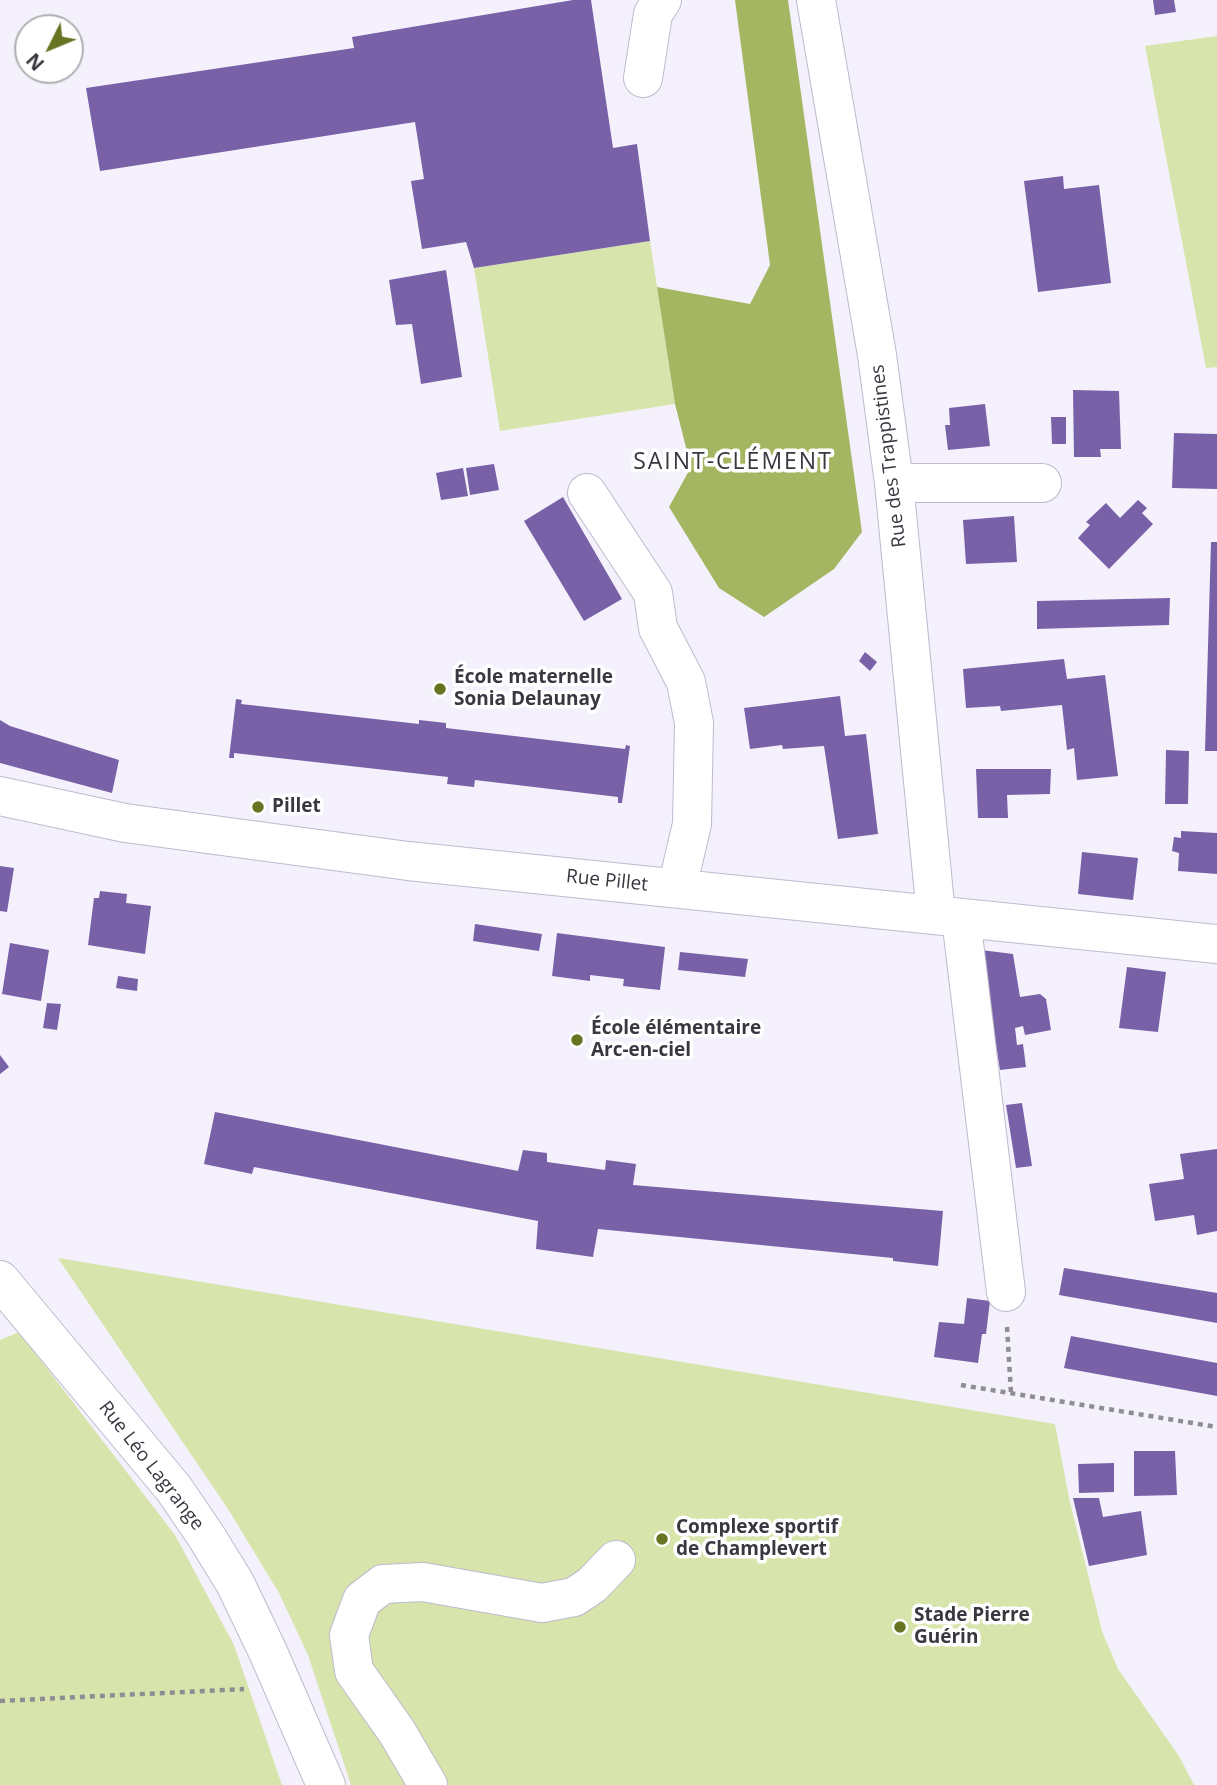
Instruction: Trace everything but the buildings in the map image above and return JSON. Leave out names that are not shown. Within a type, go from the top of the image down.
[{"type":"street","points":[[643,78],[653,14],[662,0]]},
{"type":"street","name":"Rue des Trappistines","points":[[816,0],[877,355],[948,916],[1006,1292]]},
{"type":"street","points":[[894,483],[1042,483]]},
{"type":"street","points":[[587,493],[653,593],[658,628],[686,682],[694,723],[692,824],[677,888]]},
{"type":"street","name":"Rue Pillet","points":[[0,796],[139,825],[408,861],[1217,944]]},
{"type":"street","name":"Rue Léo Lagrange","points":[[0,1280],[174,1489],[235,1583],[326,1785]]},
{"type":"street","points":[[428,1785],[397,1732],[354,1671],[349,1635],[362,1600],[383,1584],[423,1581],[542,1603],[574,1597],[592,1585],[616,1560]]},
{"type":"path","points":[[1006,1292],[1011,1393]]},
{"type":"path","points":[[961,1385],[1217,1427]]},
{"type":"path","points":[[0,1701],[182,1694],[259,1688],[281,1682]]},
{"type":"green space","points":[[735,0],[788,0],[862,532],[834,569],[764,617],[719,588],[669,507],[691,467],[675,404],[657,287],[750,304],[770,265]]},
{"type":"green space","points":[[1217,36],[1217,367],[1206,368],[1145,46]]},
{"type":"green space","points":[[650,241],[675,404],[500,431],[474,268]]},
{"type":"green space","name":"Complexe sportif de Champlevert","points":[[58,1258],[1055,1424],[1069,1498],[1102,1631],[1118,1669],[1179,1756],[1194,1785],[351,1785],[308,1655],[279,1593],[228,1509]]},
{"type":"green space","points":[[19,1332],[175,1535],[234,1645],[282,1785],[0,1785],[0,1340]]},
{"type":"place","name":"École maternelle Sonia Delaunay","points":[[440,689]]},
{"type":"place","name":"Pillet","points":[[258,807]]},
{"type":"place","name":"École élémentaire Arc-en-ciel","points":[[577,1040]]},
{"type":"place","name":"Complexe sportif de Champlevert","points":[[662,1539]]},
{"type":"place","name":"Stade Pierre Guérin","points":[[900,1627]]},
{"type":"district","name":"SAINT-CLÉMENT","points":[[733,462]]}]
